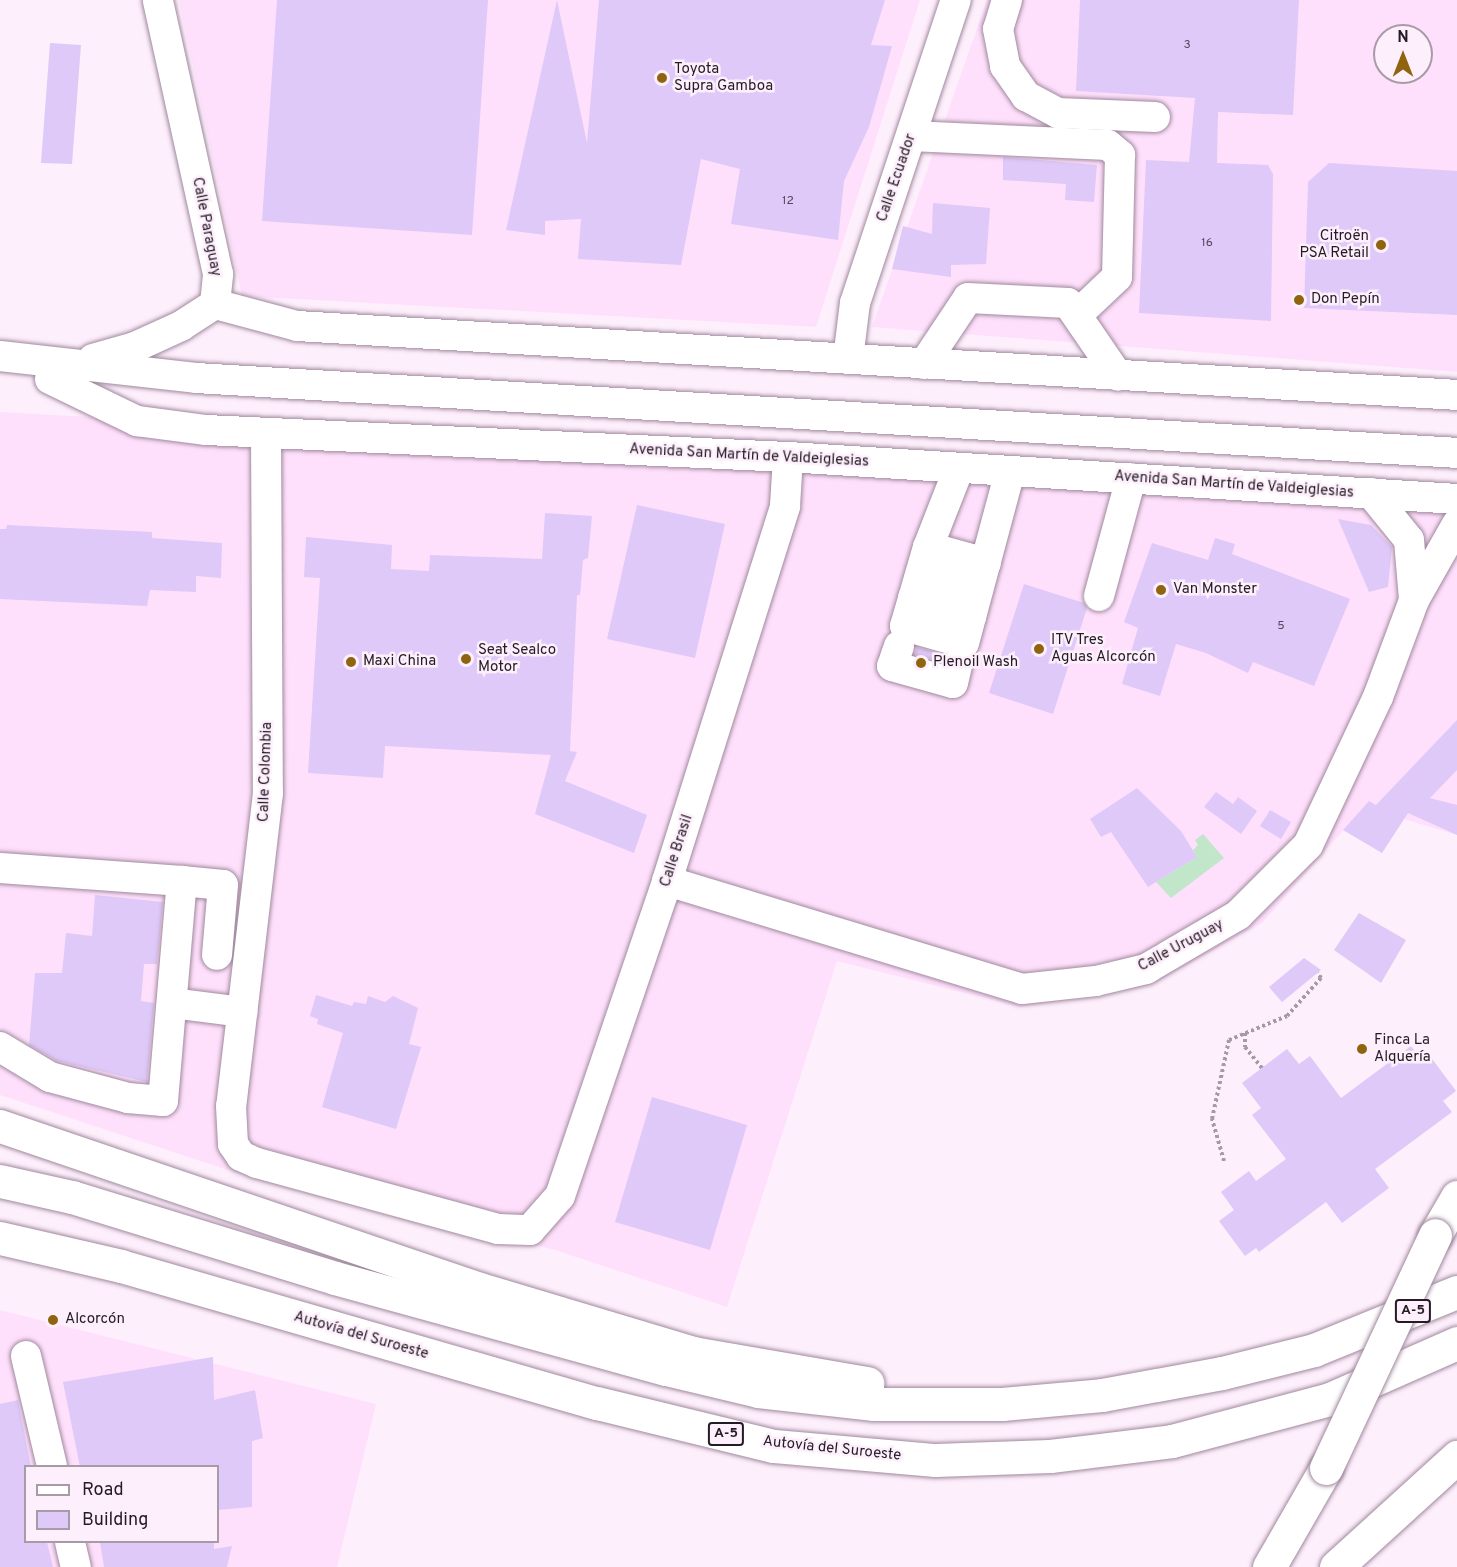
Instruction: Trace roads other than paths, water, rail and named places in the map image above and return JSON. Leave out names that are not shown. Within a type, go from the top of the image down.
[{"type":"highway","points":[[0,1125],[480,1289],[693,1353],[1002,1404]]},
{"type":"highway","name":"A-5","points":[[0,1181],[72,1197],[335,1278],[758,1391],[874,1404],[1002,1404],[1102,1395],[1222,1373],[1314,1350],[1457,1292]]},
{"type":"highway","points":[[1269,1567],[1326,1468],[1435,1235],[1457,1197]]},
{"type":"highway","name":"Autovía del Suroeste","points":[[0,1238],[121,1266],[597,1403],[763,1443],[935,1460],[1050,1456],[1172,1441],[1330,1399],[1457,1343]]},
{"type":"highway","points":[[1336,1567],[1457,1457]]},
{"type":"street","name":"Calle Paraguay","points":[[158,0],[218,274],[215,304]]},
{"type":"street","name":"Calle Ecuador","points":[[848,358],[855,303],[956,0]]},
{"type":"street","points":[[1007,0],[998,29],[1005,66],[1026,96],[1058,113],[1155,117]]},
{"type":"street","points":[[911,135],[1108,145],[1120,155],[1117,277],[1077,315]]},
{"type":"street","points":[[924,364],[968,298],[1068,303],[1118,376]]},
{"type":"street","points":[[76,363],[135,347],[181,326],[215,304],[290,326],[1457,395]]},
{"type":"street","name":"Avenida San Martín de Valdeiglesias","points":[[0,356],[196,378],[1457,453]]},
{"type":"street","name":"Avenida San Martín de Valdeiglesias","points":[[0,377],[149,383],[196,378]]},
{"type":"street","name":"Avenida San Martín de Valdeiglesias","points":[[50,379],[137,421],[266,434],[788,458],[1457,499]]},
{"type":"street","name":"Calle Colombia","points":[[233,1144],[231,1106],[268,793],[266,434]]},
{"type":"street","name":"Calle Brasil","points":[[233,1144],[241,1156],[257,1163],[498,1229],[530,1230],[560,1196],[667,881],[785,506],[788,458]]},
{"type":"street","points":[[913,598],[959,468]]},
{"type":"street","points":[[971,614],[1011,471]]},
{"type":"street","points":[[1099,596],[1131,478]]},
{"type":"street","name":"Calle Uruguay","points":[[1371,493],[1409,540],[1414,600]]},
{"type":"street","name":"Calle Uruguay","points":[[667,881],[1022,989],[1096,981],[1146,969],[1238,915],[1308,845],[1378,698],[1414,600],[1457,524]]},
{"type":"street","points":[[913,598],[971,614]]},
{"type":"street","points":[[913,598],[971,614]]},
{"type":"street","points":[[913,598],[971,614]]},
{"type":"street","points":[[0,868],[223,885],[217,956]]},
{"type":"street","points":[[0,1047],[50,1077],[128,1098],[163,1101],[182,881]]},
{"type":"street","points":[[172,1003],[242,1012]]},
{"type":"street","points":[[26,1356],[52,1465]]},
{"type":"street","points":[[70,1543],[76,1567]]},
{"type":"place","name":"Toyota Supra Gamboa","points":[[662,78]]},
{"type":"place","name":"Citroën PSA Retail","points":[[1381,245]]},
{"type":"place","name":"Don Pepín","points":[[1299,300]]},
{"type":"place","name":"Van Monster","points":[[1161,590]]},
{"type":"place","name":"ITV Tres Aguas Alcorcón","points":[[1039,649]]},
{"type":"place","name":"Seat Sealco Motor","points":[[466,659]]},
{"type":"place","name":"Maxi China","points":[[351,662]]},
{"type":"place","name":"Plenoil Wash","points":[[921,663]]},
{"type":"place","name":"Finca La Alquería","points":[[1362,1049]]},
{"type":"place","name":"Alcorcón","points":[[53,1320]]}]
